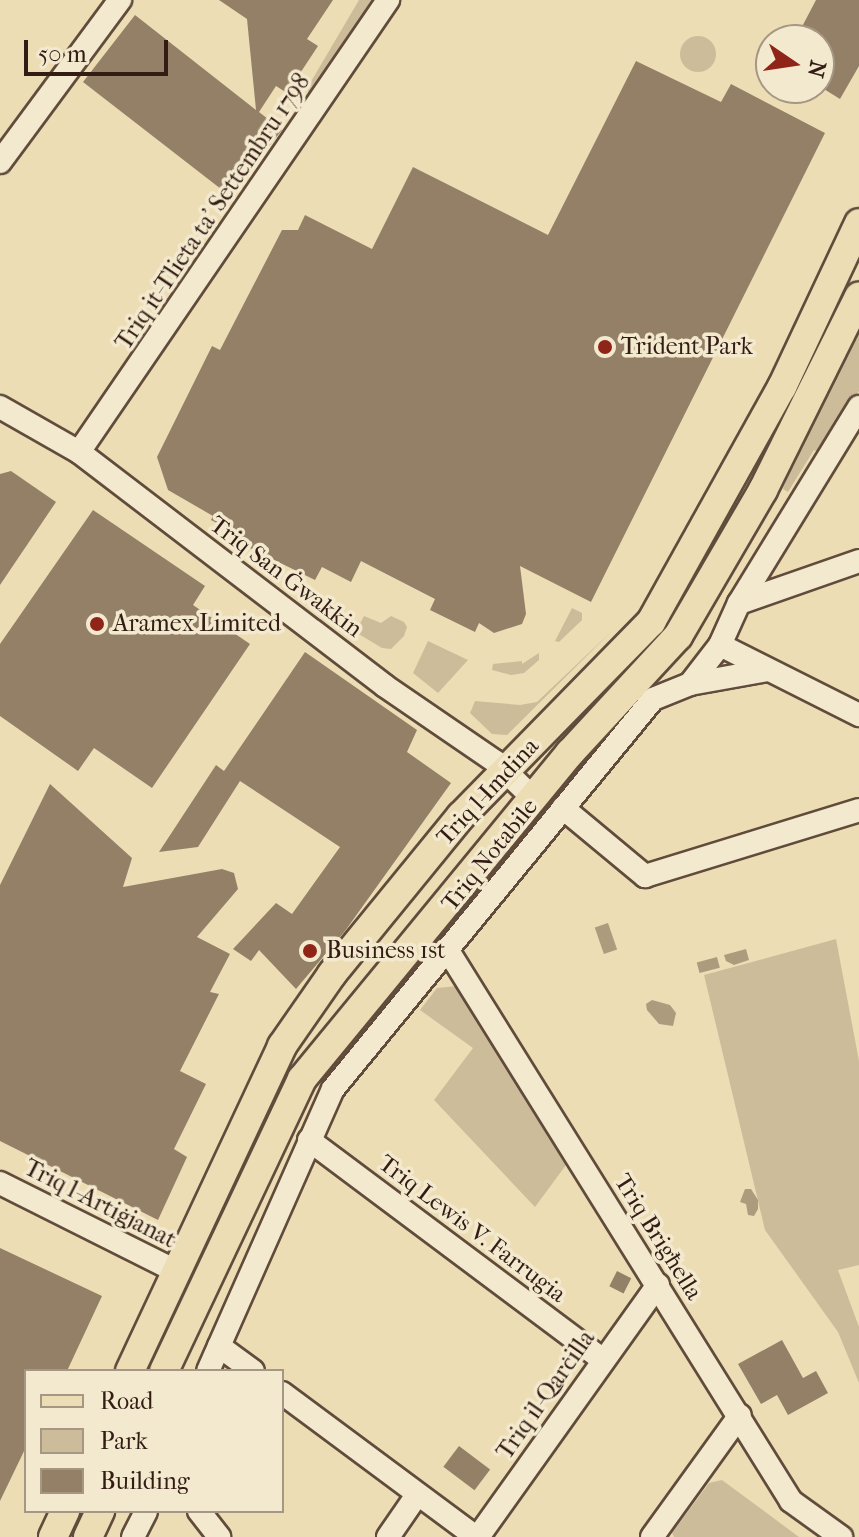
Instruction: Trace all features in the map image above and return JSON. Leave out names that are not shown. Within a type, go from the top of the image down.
[{"type":"main road","name":"Triq l-Imdina","points":[[131,1369],[282,1046],[332,974],[461,816],[651,622],[782,387],[859,223]]},
{"type":"main road","name":"Triq l-Imdina","points":[[165,1369],[302,1079],[533,798],[678,636],[763,490],[859,297]]},
{"type":"main road","points":[[53,1537],[64,1513]]},
{"type":"main road","points":[[88,1537],[99,1513]]},
{"type":"street","name":"Triq it-Tlieta ta' Settembru 1798","points":[[79,452],[388,0]]},
{"type":"street","points":[[0,162],[109,4]]},
{"type":"street","name":"Triq San Ġwakkin","points":[[0,407],[79,452],[385,686],[505,770],[533,798]]},
{"type":"street","points":[[690,684],[720,645],[739,603],[859,407]]},
{"type":"street","points":[[739,603],[859,561]]},
{"type":"street","points":[[720,645],[859,715]]},
{"type":"street","name":"Triq Notabile","points":[[209,1369],[333,1089],[653,699],[690,684],[767,670]]},
{"type":"street","points":[[563,808],[645,876],[859,810]]},
{"type":"street","name":"Triq Brigħella","points":[[447,949],[791,1501],[841,1537]]},
{"type":"street","name":"Triq Lewis V. Farrugia","points":[[309,1140],[603,1360]]},
{"type":"street","name":"Triq l-Artiġjanat","points":[[0,1183],[176,1271]]},
{"type":"street","name":"Triq il-Qarċilla","points":[[477,1537],[658,1285]]},
{"type":"street","points":[[219,1346],[250,1369]]},
{"type":"street","points":[[284,1395],[477,1537]]},
{"type":"street","points":[[652,1537],[740,1415]]},
{"type":"street","points":[[388,1537],[417,1495]]},
{"type":"street","points":[[133,1537],[145,1513]]},
{"type":"street","points":[[201,1513],[219,1537]]},
{"type":"green space","points":[[359,0],[376,0],[306,105],[309,85]]},
{"type":"green space","points":[[698,36],[710,42],[716,54],[710,66],[698,72],[686,66],[680,54],[686,42]]},
{"type":"green space","points":[[859,326],[859,391],[823,448],[819,453],[814,450],[788,492],[783,489],[789,469]]},
{"type":"green space","points":[[572,608],[582,613],[582,620],[559,642],[555,641]]},
{"type":"green space","points":[[364,616],[381,623],[391,616],[404,622],[407,627],[404,636],[391,649],[382,648],[352,630],[349,623],[358,627]]},
{"type":"green space","points":[[614,629],[507,735],[492,734],[470,713],[475,701],[520,705],[537,702]]},
{"type":"green space","points":[[428,641],[468,660],[438,693],[413,673]]},
{"type":"green space","points":[[539,653],[539,660],[524,673],[511,675],[492,670],[493,664],[522,661],[522,664]]},
{"type":"green space","points":[[836,939],[859,1061],[859,1265],[838,1270],[859,1327],[859,1383],[838,1332],[765,1230],[704,975]]},
{"type":"green space","points":[[457,986],[569,1161],[535,1207],[434,1100],[473,1048],[420,1010],[437,988]]},
{"type":"green space","points":[[722,1480],[799,1537],[674,1537],[672,1533],[709,1483]]},
{"type":"shaded area","points":[[608,923],[617,949],[604,954],[595,928]]},
{"type":"shaded area","points":[[746,949],[749,960],[734,965],[726,961],[724,955]]},
{"type":"shaded area","points":[[717,957],[720,968],[700,973],[697,962]]},
{"type":"shaded area","points":[[652,1000],[670,1005],[676,1013],[673,1026],[659,1024],[647,1010],[646,1004]]},
{"type":"shaded area","points":[[745,1189],[751,1189],[758,1200],[754,1216],[748,1215],[746,1204],[740,1202]]},
{"type":"building","points":[[219,0],[333,0],[307,39],[318,46],[287,93],[276,86],[259,112],[282,130],[230,196],[83,82],[135,15],[256,110],[247,19]]},
{"type":"building","points":[[816,0],[859,0],[859,66],[840,99],[835,96],[835,24],[803,24]]},
{"type":"building","points":[[636,61],[721,102],[731,84],[755,97],[755,104],[769,104],[825,133],[591,602],[520,566],[526,614],[522,624],[494,633],[479,623],[475,632],[430,610],[435,599],[361,561],[351,582],[322,567],[315,580],[250,548],[252,545],[232,535],[235,532],[211,520],[213,516],[168,490],[157,457],[212,346],[220,350],[282,230],[298,230],[305,215],[372,249],[413,167],[548,235]]},
{"type":"building","points":[[11,471],[56,502],[0,585],[0,474]]},
{"type":"building","name":"Aramex Limited","points":[[93,510],[205,586],[193,605],[250,644],[152,788],[94,748],[78,771],[0,716],[0,644]]},
{"type":"building","points":[[305,652],[417,730],[407,752],[451,783],[345,931],[296,989],[259,950],[251,961],[233,949],[276,903],[292,914],[340,847],[240,781],[198,847],[159,852],[216,765],[224,771]]},
{"type":"building","points":[[50,784],[132,858],[123,887],[222,869],[234,873],[238,889],[197,937],[230,954],[210,992],[219,994],[180,1071],[206,1084],[174,1149],[187,1157],[158,1220],[0,1141],[0,885]]},
{"type":"building","points":[[0,1248],[102,1296],[68,1369],[24,1369],[24,1451],[0,1501]]},
{"type":"building","points":[[617,1271],[631,1278],[624,1293],[609,1286]]},
{"type":"building","points":[[782,1340],[803,1378],[816,1371],[828,1393],[788,1415],[777,1395],[761,1404],[738,1364]]},
{"type":"building","points":[[459,1446],[490,1469],[474,1490],[443,1467]]},
{"type":"place","name":"Trident Park","points":[[605,347]]},
{"type":"place","name":"Aramex Limited","points":[[97,624]]},
{"type":"place","name":"Business 1st","points":[[310,951]]}]
